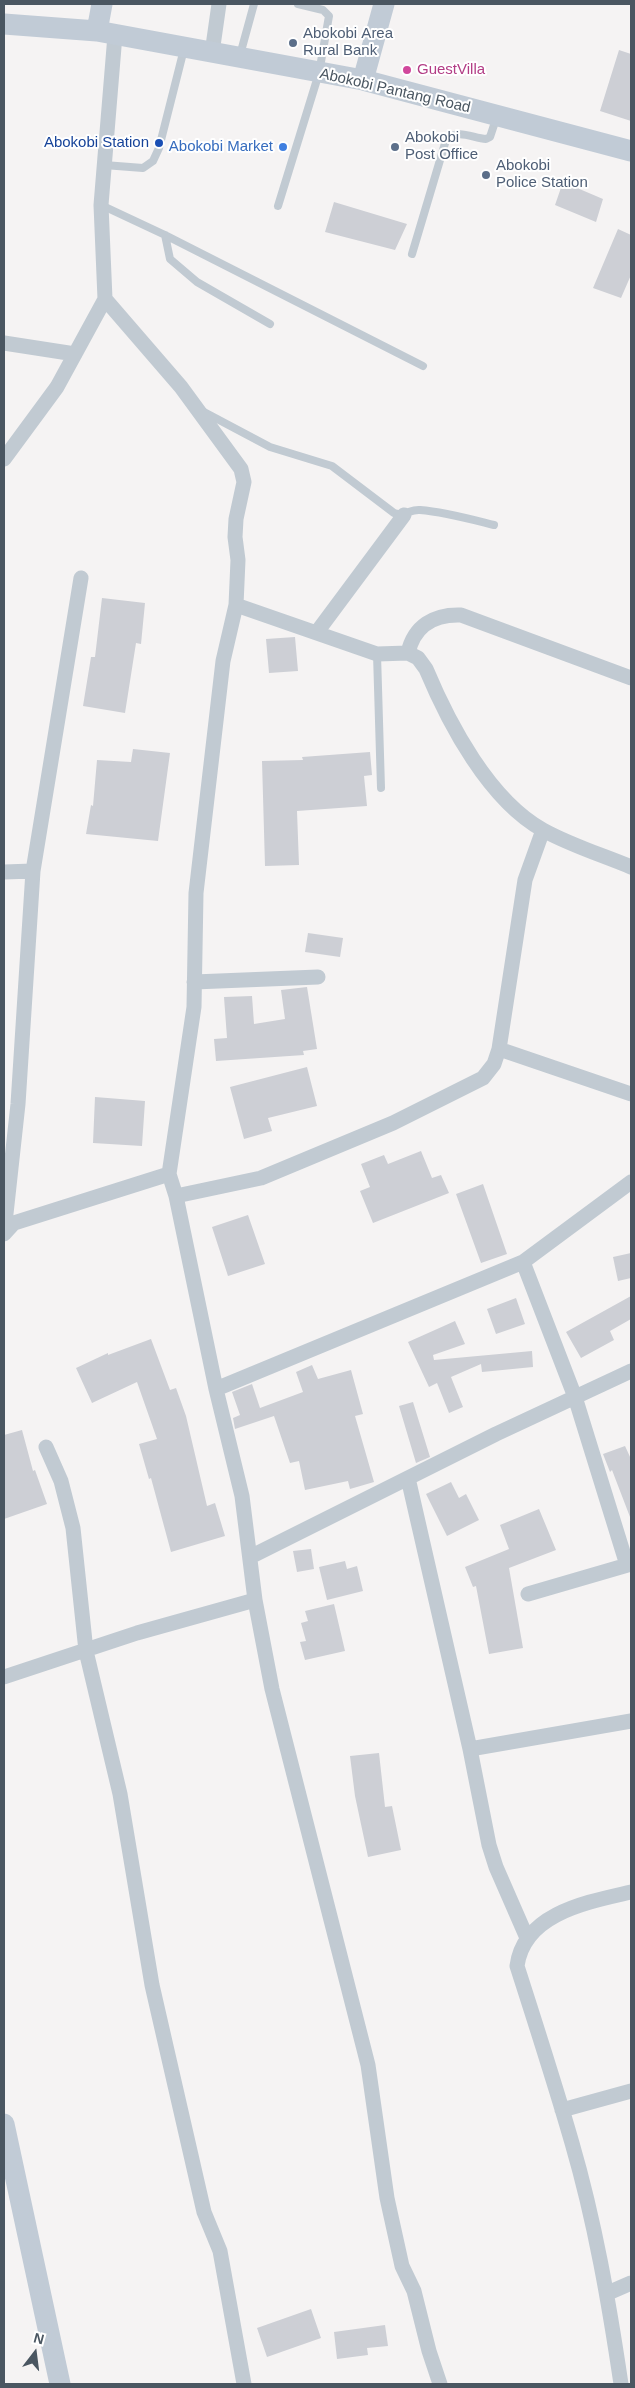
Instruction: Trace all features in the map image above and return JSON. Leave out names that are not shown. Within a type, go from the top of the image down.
[{"type":"street","points":[[4,459],[57,387],[105,299],[101,205],[104,164],[106,33],[102,4]]},
{"type":"street","points":[[212,53],[219,4]]},
{"type":"street","points":[[363,80],[384,4]]},
{"type":"street","name":"Abokobi Pantang Road","points":[[4,24],[106,33],[363,80],[498,114],[631,151]]},
{"type":"street","points":[[105,299],[197,410],[241,469],[244,482],[236,519],[235,537],[238,560],[236,605],[223,661],[196,894],[194,1007],[170,1174],[216,1389],[242,1496],[255,1600],[283,1734],[368,2065],[382,2167],[398,2250],[402,2266],[414,2291],[428,2351],[440,2384]]},
{"type":"street","points":[[4,343],[75,354]]},
{"type":"street","points":[[317,632],[404,515]]},
{"type":"street","points":[[4,1233],[18,1104],[33,871],[82,578]]},
{"type":"street","points":[[236,605],[377,654],[408,653],[418,658],[426,669],[468,752],[515,810],[543,830],[631,867]]},
{"type":"street","points":[[408,653],[411,640],[418,629],[438,617],[461,615],[631,678]]},
{"type":"street","points":[[176,1196],[261,1178],[393,1123],[482,1078],[494,1064],[498,1049],[525,880],[543,830]]},
{"type":"street","points":[[4,872],[33,871]]},
{"type":"street","points":[[194,982],[318,977]]},
{"type":"street","points":[[498,1049],[631,1094]]},
{"type":"street","points":[[4,1233],[14,1223],[170,1174]]},
{"type":"street","points":[[216,1389],[523,1262],[631,1182]]},
{"type":"street","points":[[523,1262],[575,1397],[629,1564],[528,1594]]},
{"type":"street","points":[[250,1556],[631,1371]]},
{"type":"street","points":[[46,1448],[61,1481],[73,1528],[86,1651],[120,1794],[152,1985],[204,2212],[220,2251],[244,2384]]},
{"type":"street","points":[[408,1478],[470,1749],[492,1855],[526,1938]]},
{"type":"street","points":[[4,1677],[137,1633],[255,1600]]},
{"type":"street","points":[[470,1749],[631,1721]]},
{"type":"street","points":[[621,2384],[608,2293],[579,2169],[518,1966],[519,1953],[526,1938],[557,1914],[631,1892]]},
{"type":"street","points":[[562,2110],[631,2091]]},
{"type":"street","points":[[4,2124],[60,2384]]},
{"type":"street","points":[[608,2293],[631,2284]]},
{"type":"lane","points":[[239,58],[254,4]]},
{"type":"lane","points":[[278,206],[319,73],[329,16],[323,10],[298,4]]},
{"type":"lane","points":[[104,164],[143,168],[153,162],[159,148],[184,48]]},
{"type":"lane","points":[[412,254],[446,140],[450,136],[461,134],[486,139],[490,136],[498,114]]},
{"type":"lane","points":[[101,205],[165,235],[423,366]]},
{"type":"lane","points":[[165,235],[170,259],[197,282],[270,324]]},
{"type":"lane","points":[[197,410],[223,421],[270,446],[332,466],[394,514],[404,515],[414,510],[437,512],[494,525]]},
{"type":"lane","points":[[377,654],[381,788]]},
{"type":"building","points":[[619,50],[631,54],[631,121],[600,111]]},
{"type":"building","points":[[563,182],[603,199],[596,222],[555,205]]},
{"type":"building","points":[[334,202],[407,224],[395,250],[325,232]]},
{"type":"building","points":[[618,229],[631,235],[631,275],[621,298],[593,288]]},
{"type":"building","points":[[102,598],[145,603],[141,644],[136,643],[125,713],[83,706],[91,657],[95,657]]},
{"type":"building","points":[[295,637],[298,671],[269,673],[266,639]]},
{"type":"building","points":[[133,749],[170,753],[158,841],[86,834],[91,805],[93,806],[97,760],[131,762]]},
{"type":"building","points":[[370,752],[372,775],[364,776],[367,806],[297,811],[299,865],[265,866],[262,761],[303,760],[302,757]]},
{"type":"building","points":[[308,933],[343,938],[340,957],[305,952]]},
{"type":"building","points":[[307,987],[317,1049],[303,1051],[304,1055],[216,1061],[214,1039],[227,1038],[224,997],[252,996],[254,1024],[285,1019],[281,990]]},
{"type":"building","points":[[307,1067],[317,1106],[268,1118],[272,1131],[244,1139],[230,1087]]},
{"type":"building","points":[[95,1097],[145,1101],[142,1146],[93,1143]]},
{"type":"building","points":[[421,1151],[432,1178],[441,1175],[449,1193],[373,1223],[360,1191],[370,1187],[361,1164],[384,1155],[388,1164]]},
{"type":"building","points":[[483,1184],[507,1254],[481,1263],[456,1194]]},
{"type":"building","points":[[248,1215],[265,1264],[228,1276],[212,1227]]},
{"type":"building","points":[[631,1253],[631,1278],[618,1281],[613,1257]]},
{"type":"building","points":[[631,1296],[631,1319],[610,1331],[614,1340],[581,1358],[566,1332]]},
{"type":"building","points":[[516,1298],[525,1324],[496,1334],[487,1309]]},
{"type":"building","points":[[455,1321],[465,1344],[433,1355],[434,1360],[532,1351],[533,1367],[482,1372],[481,1364],[451,1377],[463,1407],[449,1413],[437,1383],[429,1387],[408,1342]]},
{"type":"building","points":[[151,1339],[170,1390],[176,1388],[186,1416],[207,1506],[215,1503],[225,1536],[171,1552],[151,1478],[149,1479],[139,1444],[157,1439],[137,1382],[92,1403],[76,1368],[108,1353],[108,1355]]},
{"type":"building","points":[[312,1365],[318,1379],[351,1370],[363,1414],[355,1416],[374,1482],[350,1489],[348,1481],[305,1490],[299,1461],[290,1463],[274,1416],[235,1429],[233,1418],[240,1415],[232,1392],[252,1384],[260,1408],[303,1392],[296,1372]]},
{"type":"building","points":[[413,1402],[430,1457],[416,1463],[399,1406]]},
{"type":"building","points":[[22,1430],[33,1471],[35,1470],[47,1504],[4,1519],[4,1435]]},
{"type":"building","points":[[625,1446],[631,1459],[630,1517],[612,1470],[610,1472],[603,1454]]},
{"type":"building","points":[[451,1482],[459,1498],[466,1494],[479,1520],[447,1536],[426,1494]]},
{"type":"building","points":[[539,1509],[556,1550],[509,1568],[523,1648],[489,1654],[476,1586],[473,1587],[465,1567],[509,1549],[500,1525]]},
{"type":"building","points":[[311,1549],[314,1569],[297,1572],[293,1551]]},
{"type":"building","points":[[345,1561],[347,1569],[357,1566],[363,1591],[327,1600],[319,1567]]},
{"type":"building","points":[[334,1604],[345,1651],[305,1660],[300,1642],[306,1641],[301,1623],[308,1621],[305,1611]]},
{"type":"building","points":[[379,1753],[385,1807],[392,1806],[401,1850],[368,1857],[355,1796],[350,1756]]},
{"type":"building","points":[[311,2309],[321,2338],[267,2357],[257,2328]]},
{"type":"building","points":[[385,2325],[388,2346],[367,2348],[368,2355],[337,2359],[334,2332]]},
{"type":"place","name":"Abokobi Area Rural Bank","points":[[293,43]]},
{"type":"place","name":"GuestVilla","points":[[407,70]]},
{"type":"place","name":"Abokobi Station","points":[[159,143]]},
{"type":"place","name":"Abokobi Market","points":[[283,147]]},
{"type":"place","name":"Abokobi Post Office","points":[[395,147]]},
{"type":"place","name":"Abokobi Police Station","points":[[486,175]]}]
